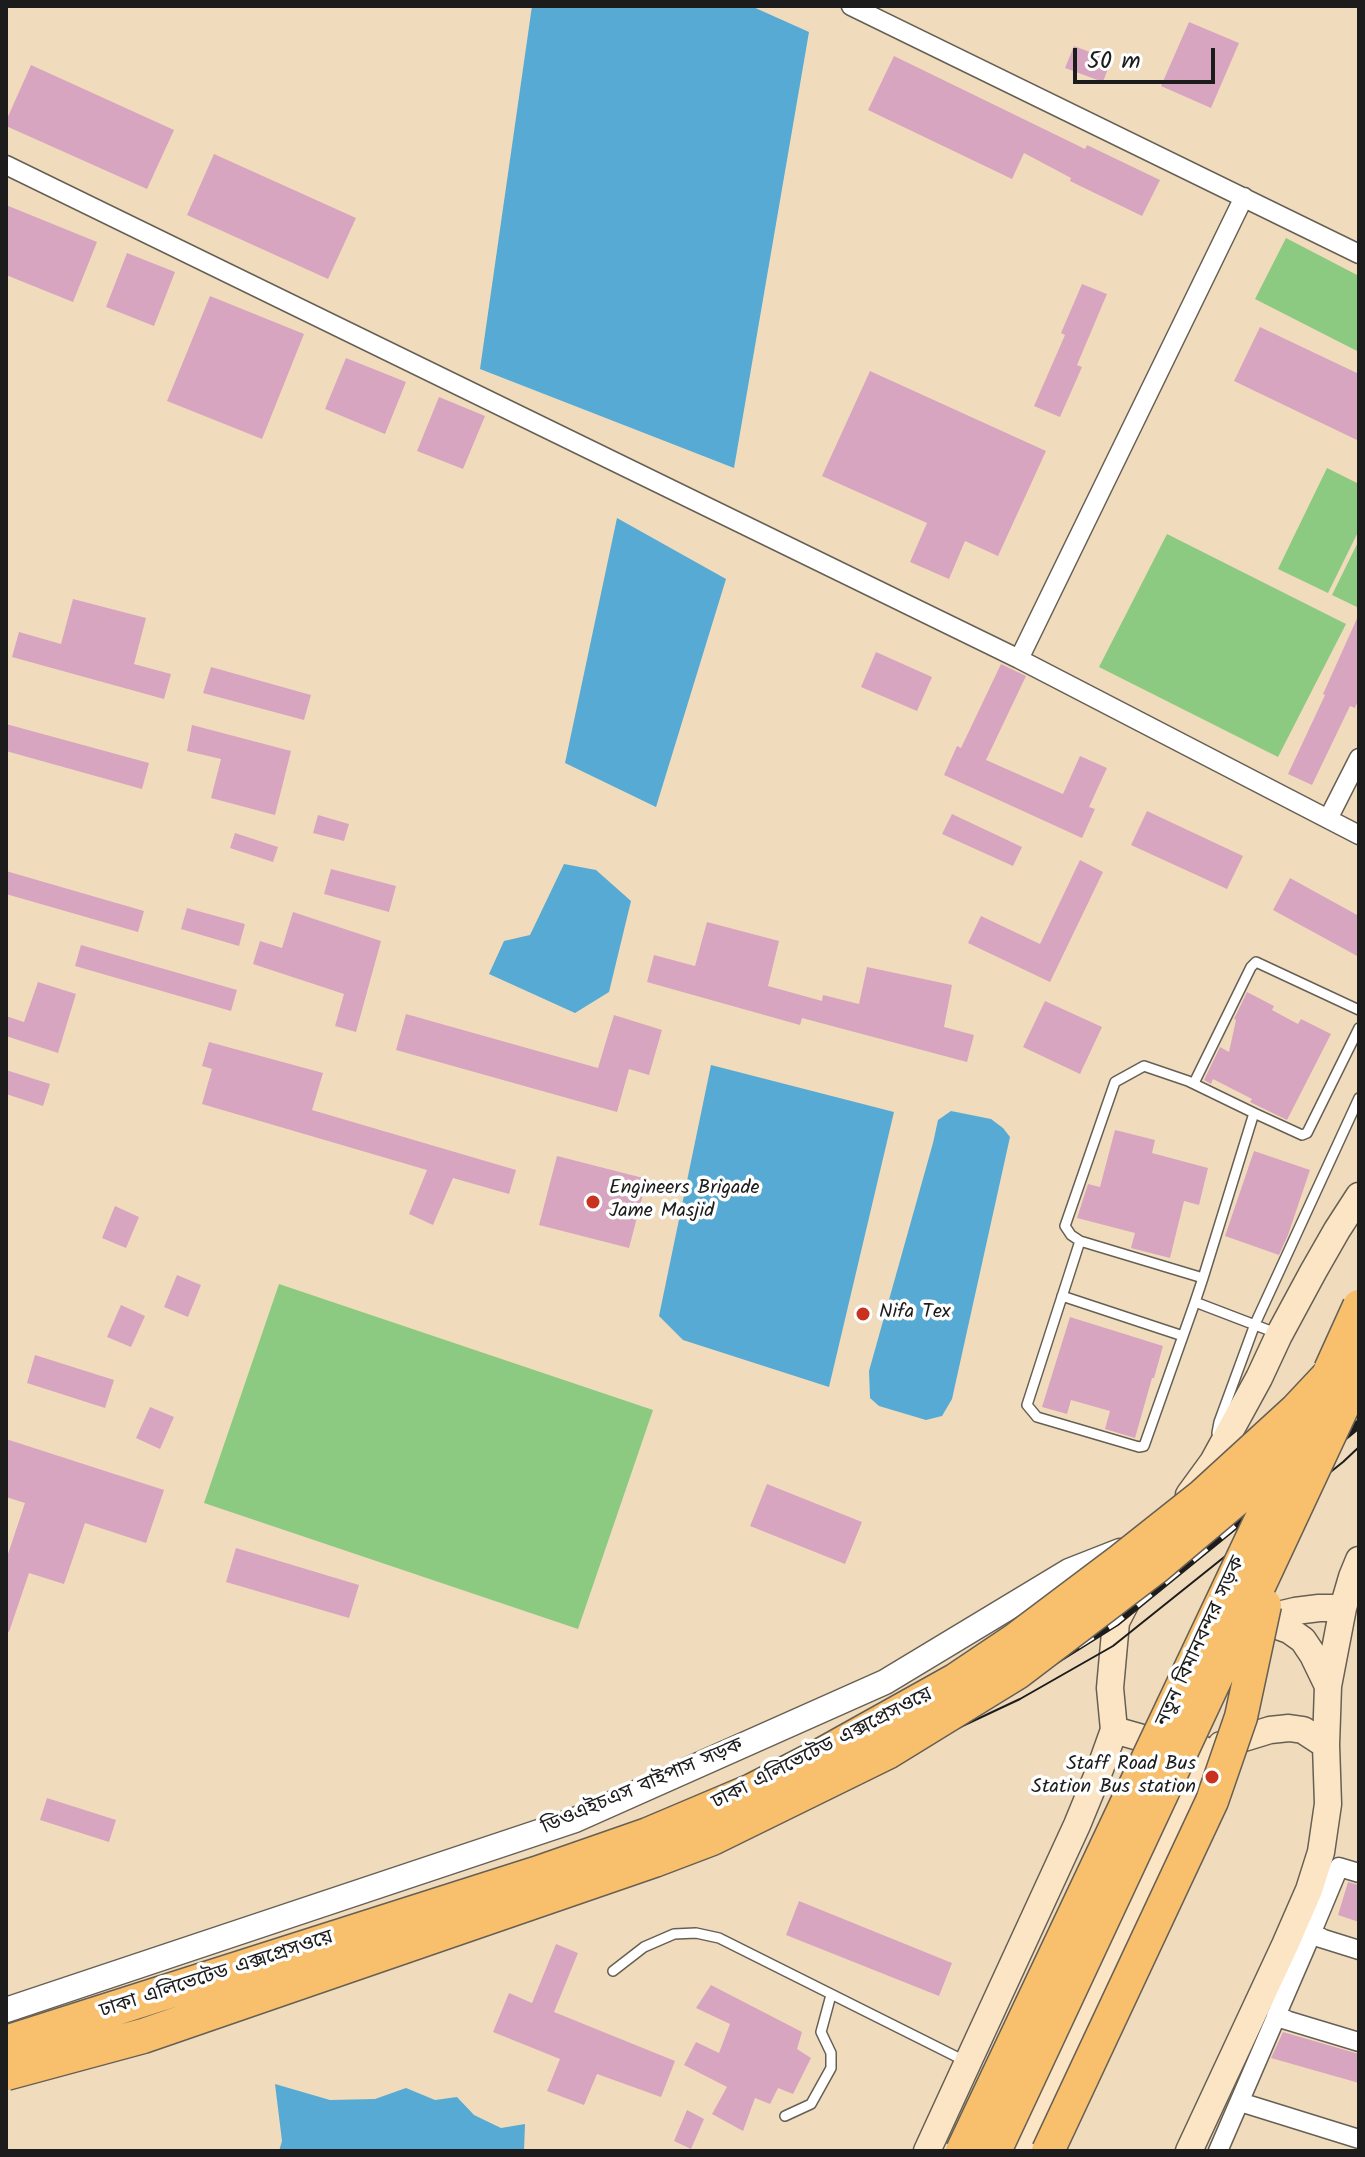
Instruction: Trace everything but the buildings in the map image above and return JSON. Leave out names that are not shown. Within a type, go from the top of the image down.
[{"type":"highway","name":"নতুন বিমানবন্দর সড়ক","points":[[962,2151],[1359,1306]]},
{"type":"highway","name":"ঢাকা এলিভেটেড এক্সপ্রেসওয়ে","points":[[6,2043],[536,1874],[648,1835],[752,1791],[813,1760],[955,1681],[1016,1640],[1121,1561],[1203,1496],[1297,1410],[1359,1344]]},
{"type":"highway","name":"নতুন বিমানবন্দর সড়ক","points":[[995,2151],[1359,1372]]},
{"type":"highway","name":"ঢাকা এলিভেটেড এক্সপ্রেসওয়ে","points":[[6,2073],[143,2036],[654,1860],[725,1832],[887,1752],[1017,1672],[1155,1567],[1256,1482],[1359,1384]]},
{"type":"highway","points":[[1048,2151],[1225,1769],[1241,1717],[1273,1559]]},
{"type":"main road","points":[[927,2151],[1077,1825],[1114,1730],[1110,1688],[1116,1622],[1163,1534],[1213,1462],[1259,1378],[1267,1329],[1358,1200]]},
{"type":"main road","points":[[1189,2151],[1309,1890],[1321,1852],[1328,1804],[1328,1686],[1351,1610],[1352,1577],[1359,1560]]},
{"type":"main road","points":[[1144,1740],[1183,1658],[1193,1645],[1217,1631],[1295,1611],[1351,1610]]},
{"type":"main road","points":[[1251,1621],[1289,1630],[1303,1640],[1328,1686]]},
{"type":"main road","points":[[1114,1730],[1172,1747],[1204,1750],[1270,1730],[1289,1728],[1303,1730],[1326,1745]]},
{"type":"main road","points":[[1021,2151],[1204,1750]]},
{"type":"main road","points":[[1077,1825],[1083,1844],[1092,1855],[1118,1867],[1133,1870],[1154,1859]]},
{"type":"main road","points":[[1044,1893],[1065,1888],[1090,1891],[1113,1900],[1122,1908],[1126,1921]]},
{"type":"street","points":[[851,6],[1359,254]]},
{"type":"street","points":[[6,165],[1019,659],[1359,835]]},
{"type":"street","points":[[1019,659],[1244,197]]},
{"type":"street","points":[[1328,819],[1359,758]]},
{"type":"street","name":"ডিওএইচএস বাইপাস সড়ক","points":[[6,2010],[575,1820],[885,1682],[1069,1571],[1163,1534]]},
{"type":"street","points":[[1359,1873],[1339,1867],[1311,1934],[1359,1950]]},
{"type":"street","points":[[1359,1950],[1311,1935],[1276,2016],[1359,2042]]},
{"type":"street","points":[[1218,2151],[1276,2017],[1359,2042]]},
{"type":"street","points":[[1240,2102],[1359,2139]]},
{"type":"lane","points":[[1194,1083],[1256,962],[1359,1010]]},
{"type":"lane","points":[[1203,1278],[1080,1241],[1065,1226],[1115,1082],[1144,1066],[1194,1083],[1302,1135],[1307,1133],[1359,1028]]},
{"type":"lane","points":[[1195,1302],[1267,1329],[1359,1098]]},
{"type":"lane","points":[[1080,1241],[1027,1405],[1037,1417],[1144,1446],[1203,1278],[1254,1113]]},
{"type":"lane","points":[[1062,1296],[1183,1336]]},
{"type":"lane","points":[[613,1971],[644,1947],[674,1934],[696,1933],[719,1938],[968,2062]]},
{"type":"lane","points":[[785,2116],[811,2104],[831,2068],[831,2053],[821,2032],[831,1995]]},
{"type":"green space","points":[[1286,238],[1359,276],[1359,352],[1255,299]]},
{"type":"green space","points":[[1327,468],[1359,484],[1359,530],[1328,593],[1278,569]]},
{"type":"green space","points":[[1167,534],[1346,624],[1278,757],[1099,667]]},
{"type":"green space","points":[[1359,540],[1359,608],[1332,595]]},
{"type":"green space","points":[[279,1284],[653,1410],[578,1629],[204,1503]]},
{"type":"water","points":[[532,6],[751,6],[809,32],[734,468],[480,369]]},
{"type":"water","points":[[617,518],[726,579],[656,807],[565,763]]},
{"type":"water","points":[[564,864],[596,870],[631,901],[609,992],[575,1013],[489,974],[504,941],[530,935]]},
{"type":"water","points":[[711,1065],[894,1112],[829,1387],[683,1340],[659,1316]]},
{"type":"water","points":[[951,1111],[991,1119],[1010,1137],[952,1399],[942,1416],[926,1420],[879,1406],[870,1398],[869,1371],[938,1120]]},
{"type":"water","points":[[275,2084],[330,2100],[375,2099],[406,2088],[435,2100],[457,2097],[474,2115],[501,2128],[525,2124],[524,2151],[279,2151],[282,2141]]},
{"type":"tram line","points":[[6,2081],[243,2002],[856,1776],[1020,1699],[1113,1646],[1359,1447]]},
{"type":"railway","points":[[6,2062],[237,1984],[858,1762],[1014,1686],[1116,1622],[1359,1424]]},
{"type":"place","name":"Engineers Brigade Jame Masjid","points":[[593,1202]]},
{"type":"place","name":"Nifa Tex","points":[[863,1314]]},
{"type":"place","name":"Staff Road Bus Station Bus station","points":[[1212,1777]]}]
